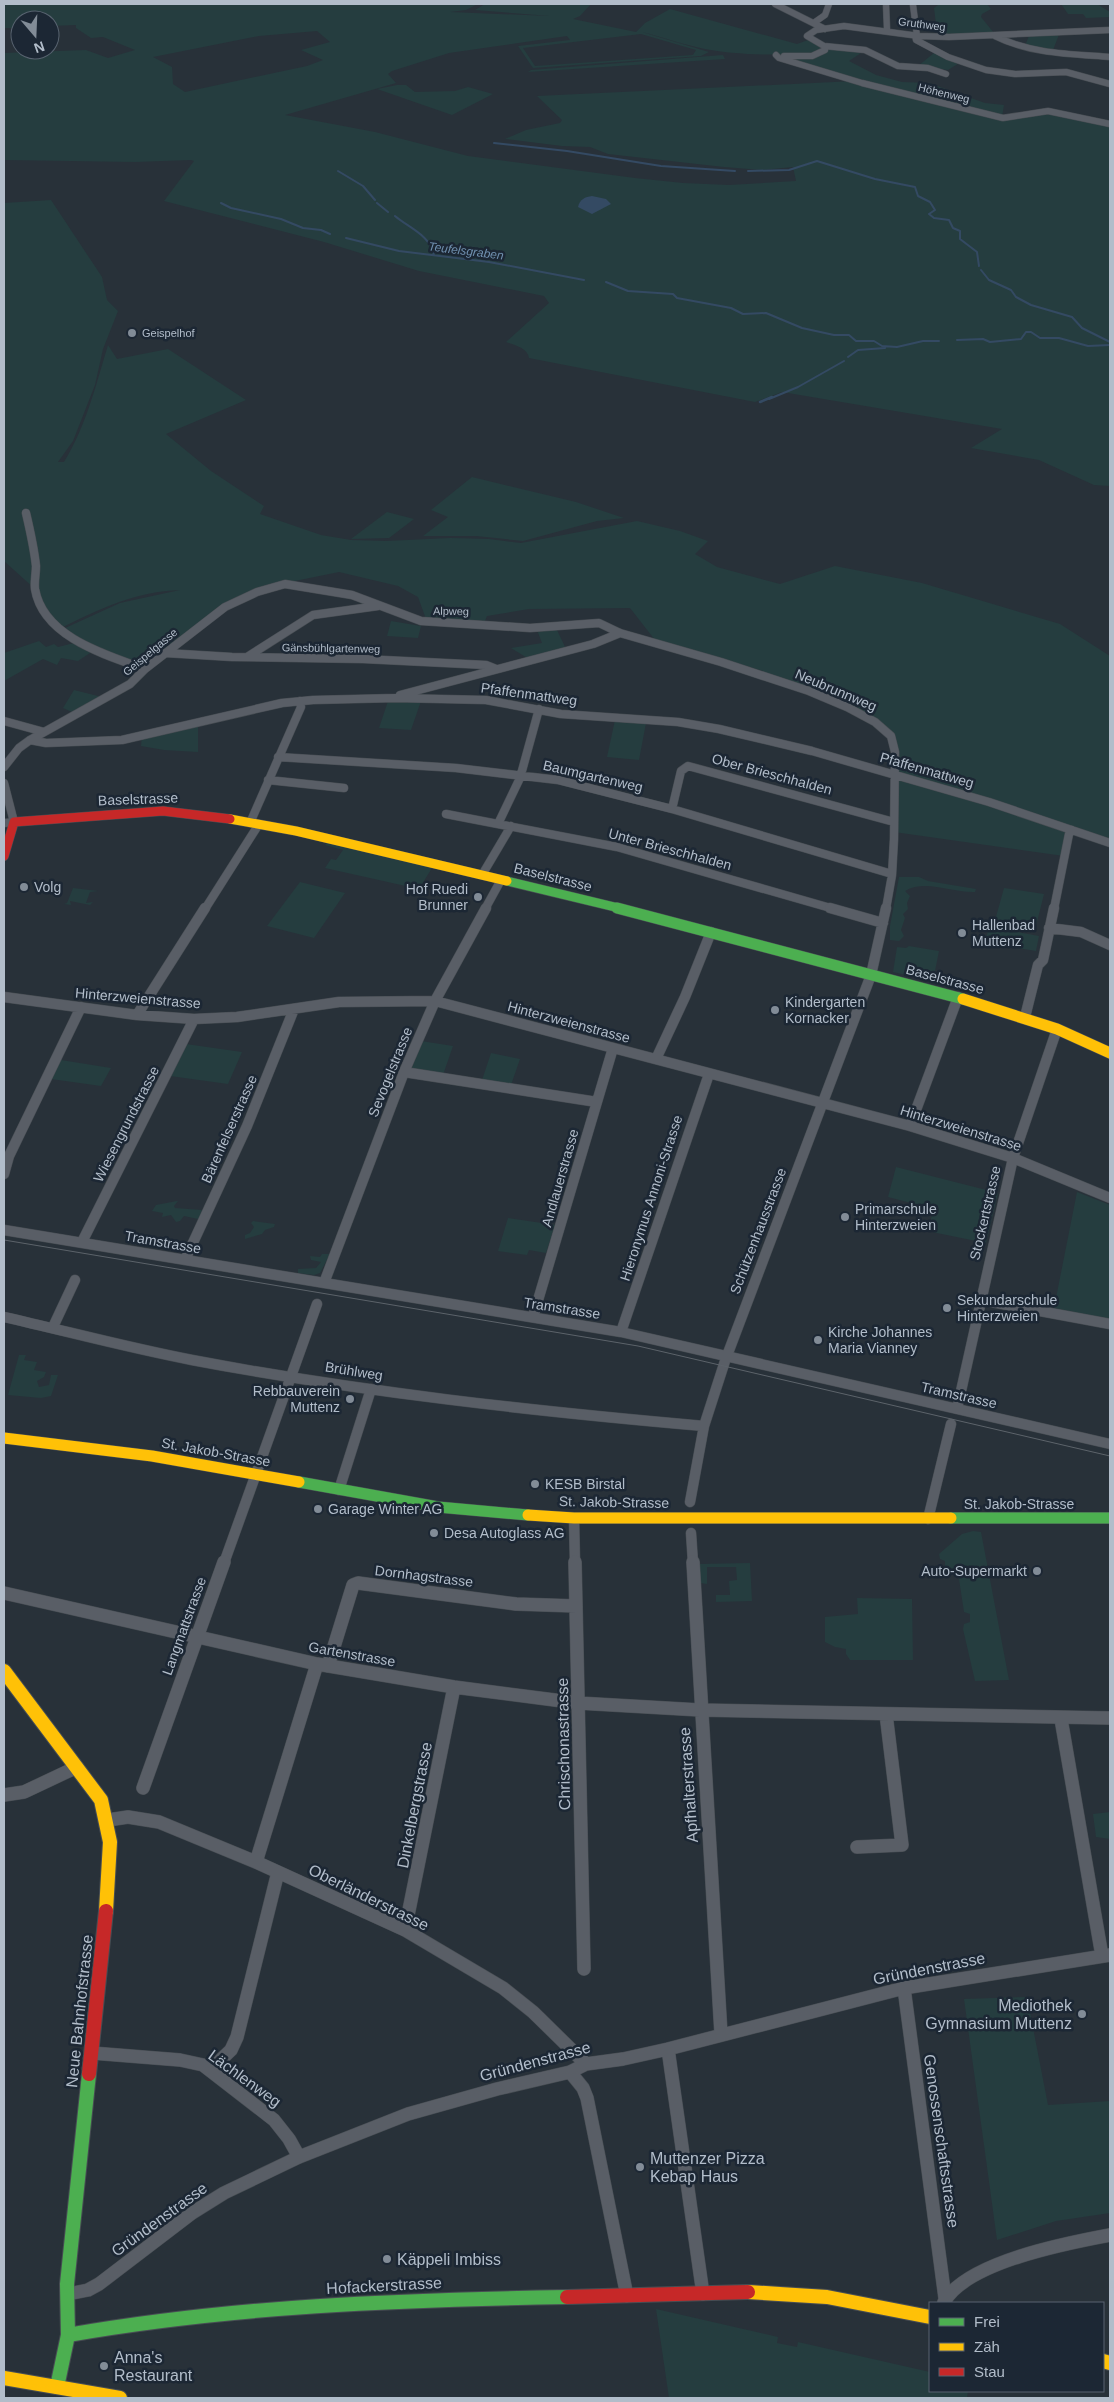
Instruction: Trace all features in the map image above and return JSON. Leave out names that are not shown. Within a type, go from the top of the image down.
[{"type":"street","points":[[775,4],[815,22],[825,29]]},
{"type":"street","points":[[815,22],[822,19],[828,10],[829,4]]},
{"type":"street","points":[[886,4],[887,29]]},
{"type":"street","points":[[913,5],[916,40],[935,51],[989,71],[1022,74],[1071,73],[1084,75],[1110,84]]},
{"type":"street","name":"Gruthweg","points":[[825,29],[861,27],[887,29],[916,35],[960,38],[1043,31],[1110,30]]},
{"type":"street","points":[[825,29],[811,32],[807,36],[824,46],[857,48],[898,66],[928,68],[946,74]]},
{"type":"street","points":[[1102,30],[1110,36]]},
{"type":"street","points":[[994,36],[1014,45],[1032,49],[1110,57]]},
{"type":"street","name":"Höhenweg","points":[[824,46],[823,52],[816,55],[776,55],[779,58],[862,82],[1003,118],[1048,112],[1069,114],[1110,124]]},
{"type":"street","points":[[26,513],[33,539],[36,573],[35,589],[41,608],[77,641],[96,652],[145,669]]},
{"type":"street","name":"Geispelgasse","points":[[30,740],[130,684],[165,653],[230,604],[256,592],[285,584]]},
{"type":"street","name":"Alpweg","points":[[285,584],[342,592],[421,621],[530,628],[599,623],[620,633]]},
{"type":"street","points":[[246,658],[292,626],[313,615],[378,606]]},
{"type":"street","points":[[396,698],[403,694],[593,644],[620,633]]},
{"type":"street","name":"Neubrunnweg","points":[[620,633],[764,675],[872,719],[890,733],[896,748],[892,874],[871,975]]},
{"type":"street","name":"Gänsbühlgartenweg","points":[[165,653],[246,658],[347,658],[486,665],[496,669]]},
{"type":"street","name":"Pfaffenmattweg","points":[[30,740],[41,743],[122,740],[282,703],[300,701],[396,698],[486,700],[561,714],[678,722],[712,728],[812,751],[989,802],[1110,843]]},
{"type":"street","points":[[137,1015],[254,824],[268,780],[301,707],[300,701]]},
{"type":"street","points":[[498,824],[520,778],[519,775],[539,709]]},
{"type":"street","points":[[4,721],[44,732]]},
{"type":"street","points":[[4,768],[18,748],[30,740]]},
{"type":"street","name":"Baumgartenweg","points":[[278,757],[456,768],[558,780],[672,809],[892,874]]},
{"type":"street","name":"Ober Brieschhalden","points":[[672,809],[681,771],[688,766],[894,822]]},
{"type":"street","points":[[268,780],[344,788]]},
{"type":"street","points":[[4,783],[7,821],[4,856]]},
{"type":"street","name":"Baselstrasse","points":[[7,821],[151,811],[192,813],[254,824],[482,875],[711,932],[958,997],[1057,1028],[1110,1054]]},
{"type":"street","name":"Unter Brieschhalden","points":[[446,814],[626,850],[883,923]]},
{"type":"street","points":[[482,875],[511,826]]},
{"type":"street","points":[[1025,1017],[1038,965],[1042,960],[1068,834],[1072,830]]},
{"type":"street","name":"Sevogelstrasse","points":[[324,1283],[404,1072],[435,1001],[501,880]]},
{"type":"street","points":[[1049,928],[1081,932],[1110,945]]},
{"type":"street","points":[[656,1059],[685,997],[711,932]]},
{"type":"street","name":"Schützenhausstrasse","points":[[690,1502],[704,1426],[727,1356],[871,975]]},
{"type":"street","name":"Hinterzweienstrasse","points":[[4,997],[137,1015],[194,1019],[237,1017],[339,1002],[435,1001],[910,1126],[1013,1158],[1110,1198]]},
{"type":"street","points":[[910,1126],[958,997]]},
{"type":"street","points":[[4,1174],[9,1156],[81,1007]]},
{"type":"street","name":"Bärenfelserstrasse","points":[[185,1260],[251,1118],[294,1009]]},
{"type":"street","name":"Wiesengrundstrasse","points":[[82,1242],[194,1019]]},
{"type":"street","name":"Stockertstrasse","points":[[957,1409],[1013,1158],[1057,1028]]},
{"type":"street","name":"Andlauerstrasse","points":[[533,1317],[550,1257],[562,1224],[572,1180],[598,1102],[613,1048]]},
{"type":"street","points":[[404,1072],[598,1102]]},
{"type":"street","name":"Hieronymus Annoni-Strasse","points":[[621,1332],[696,1107],[709,1074]]},
{"type":"street","name":"Tramstrasse","points":[[4,1230],[621,1332],[1110,1444]]},
{"type":"street","points":[[53,1327],[75,1280]]},
{"type":"street","points":[[980,1300],[1110,1324]]},
{"type":"street","points":[[256,1475],[317,1304]]},
{"type":"street","name":"Brühlweg","points":[[4,1317],[192,1360],[371,1389],[533,1412],[704,1426]]},
{"type":"street","points":[[339,1490],[371,1389]]},
{"type":"street","points":[[928,1519],[951,1424]]},
{"type":"street","name":"St. Jakob-Strasse","points":[[4,1438],[152,1456],[339,1490],[486,1512],[574,1518],[1110,1518]]},
{"type":"street","name":"Langmattstrasse","points":[[143,1788],[256,1475]]},
{"type":"street","name":"Chrischonastrasse","points":[[574,1518],[584,1969]]},
{"type":"street","name":"Apfhalterstrasse","points":[[691,1534],[700,1710],[721,2034]]},
{"type":"street","name":"Dornhagstrasse","points":[[323,1665],[353,1585],[358,1583],[516,1604],[576,1606]]},
{"type":"street","name":"Gartenstrasse","points":[[4,1593],[323,1665],[454,1687],[578,1703],[700,1710],[1061,1719],[1110,1718]]},
{"type":"street","points":[[256,1862],[323,1665]]},
{"type":"street","name":"Neue Bahnhofstrasse","points":[[4,1671],[101,1800],[108,1820],[112,1848],[68,2294],[68,2335],[57,2387]]},
{"type":"street","name":"Dinkelbergstrasse","points":[[406,1930],[454,1687]]},
{"type":"street","points":[[857,1847],[902,1845],[886,1714]]},
{"type":"street","points":[[1061,1719],[1106,1956]]},
{"type":"street","points":[[4,1795],[24,1792],[77,1768]]},
{"type":"street","name":"Oberländerstrasse","points":[[108,1820],[128,1817],[159,1822],[256,1862],[406,1930],[503,1988],[534,2012],[586,2064]]},
{"type":"street","points":[[210,2070],[231,2050],[237,2037],[278,1872]]},
{"type":"street","name":"Gründenstrasse","points":[[68,2294],[78,2293],[99,2284],[192,2213],[259,2174],[408,2114],[497,2089],[570,2072],[586,2064],[623,2059],[668,2049],[904,1988],[1106,1956]]},
{"type":"street","name":"Genossenschaftsstrasse","points":[[904,1988],[944,2301]]},
{"type":"street","points":[[668,2049],[703,2294]]},
{"type":"street","name":"Lächlenweg","points":[[92,2052],[194,2062],[210,2070],[274,2120],[289,2139],[299,2157]]},
{"type":"street","points":[[570,2072],[583,2088],[587,2098],[625,2278],[626,2296]]},
{"type":"street","points":[[944,2301],[962,2282],[1011,2261],[1044,2248],[1110,2235]]},
{"type":"street","name":"Hofackerstrasse","points":[[68,2335],[237,2312],[330,2305],[420,2300],[760,2292],[818,2296],[929,2317]]},
{"type":"street","points":[[4,2378],[120,2398]]},
{"type":"green space","points":[[4,4],[478,4],[466,10],[450,12],[550,16],[475,10],[485,4],[591,4],[580,16],[573,19],[636,32],[645,23],[670,9],[797,44],[808,40],[820,46],[820,51],[808,53],[731,53],[697,47],[642,32],[709,52],[701,56],[533,68],[518,46],[570,40],[567,36],[449,53],[392,71],[388,74],[396,83],[285,115],[375,132],[468,156],[683,183],[729,185],[796,181],[793,167],[762,170],[724,167],[608,154],[590,147],[562,146],[505,139],[526,130],[560,123],[562,120],[537,96],[855,81],[1001,118],[1048,111],[1110,124],[1110,486],[1094,485],[1039,460],[971,448],[1002,429],[782,392],[755,402],[529,358],[524,349],[506,342],[549,303],[544,296],[419,271],[324,242],[164,201],[194,161],[191,160],[135,162],[4,160],[4,53],[10,53],[10,60],[60,60],[60,51],[86,50],[108,58],[135,50],[103,37],[91,38],[76,28],[76,25],[60,26],[60,10],[10,10],[10,28],[4,28]],"holes":[[[317,31],[330,42],[301,50],[323,60],[307,66],[185,92],[173,84],[172,67],[153,57],[259,36]],[[641,34],[696,50],[693,55],[535,66],[523,48]]]},
{"type":"green space","points":[[987,4],[991,9],[982,14],[981,17],[994,33],[942,36],[936,24],[934,8],[938,5]]},
{"type":"green space","points":[[1061,4],[1097,4],[1110,12],[1110,17],[1086,18],[1083,14],[1068,14]]},
{"type":"green space","points":[[1060,32],[1053,50],[1025,46],[1030,33]]},
{"type":"green space","points":[[829,48],[864,51],[849,61],[876,75],[902,82],[929,83],[985,103],[1004,105],[1002,117],[787,60],[788,57],[811,58],[827,52]]},
{"type":"green space","points":[[934,53],[961,62],[948,70],[918,66]]},
{"type":"green space","points":[[723,55],[725,59],[528,72],[531,70]]},
{"type":"green space","points":[[406,85],[415,92],[455,91],[468,87],[493,94],[452,115],[377,89]]},
{"type":"green space","points":[[51,200],[102,277],[107,300],[118,311],[103,349],[95,385],[73,441],[58,462],[64,462],[78,434],[90,405],[108,345],[117,359],[168,349],[246,400],[166,434],[211,471],[264,506],[260,514],[321,535],[351,540],[386,541],[451,538],[489,539],[521,543],[637,521],[680,531],[708,541],[695,554],[717,567],[780,584],[835,566],[922,583],[1060,624],[1110,656],[1110,843],[1072,830],[1064,856],[894,832],[896,748],[881,726],[764,675],[763,671],[655,640],[630,608],[529,609],[487,616],[485,621],[426,619],[418,597],[398,586],[339,572],[285,583],[235,602],[145,669],[126,662],[63,629],[120,603],[180,590],[133,597],[61,628],[50,618],[35,589],[4,561],[4,203]]},
{"type":"green space","points":[[472,477],[576,502],[624,518],[597,521],[523,541],[476,536],[423,536],[448,517],[431,510]]},
{"type":"green space","points":[[387,512],[414,519],[389,538],[351,539]]},
{"type":"green space","points":[[391,621],[421,626],[418,638],[387,636]]},
{"type":"green space","points":[[537,630],[557,630],[566,649],[529,659],[511,648],[542,643]]},
{"type":"green space","points":[[39,641],[46,647],[54,644],[58,647],[74,643],[93,651],[78,661],[61,658],[57,665],[43,659],[4,681],[4,653]]},
{"type":"green space","points":[[74,690],[102,697],[72,712],[63,708]]},
{"type":"green space","points":[[388,701],[421,701],[411,730],[379,728]]},
{"type":"green space","points":[[615,720],[646,723],[639,760],[607,757]]},
{"type":"green space","points":[[198,723],[198,752],[164,750],[141,746],[142,736]]},
{"type":"green space","points":[[327,842],[432,868],[419,889],[325,868],[331,859],[336,860],[343,850],[325,845]]},
{"type":"green space","points":[[899,877],[919,877],[928,881],[976,889],[975,892],[966,892],[921,886],[905,891],[910,896],[907,903],[908,909],[903,914],[905,918],[901,930],[904,936],[899,941],[890,940],[890,926]]},
{"type":"green space","points":[[300,882],[345,893],[314,938],[267,926]]},
{"type":"green space","points":[[73,888],[98,891],[90,892],[86,903],[93,902],[90,905],[70,901],[71,905],[64,904],[67,903]]},
{"type":"green space","points":[[1004,888],[1044,894],[1035,930],[994,924]]},
{"type":"green space","points":[[989,927],[1039,936],[1036,951],[993,944],[992,946],[981,945],[983,936],[987,935]]},
{"type":"green space","points":[[909,946],[939,951],[933,981],[893,972],[897,947],[906,948]]},
{"type":"green space","points":[[421,1041],[453,1046],[443,1075],[413,1069],[411,1066]]},
{"type":"green space","points":[[186,1044],[242,1052],[228,1084],[170,1076]]},
{"type":"green space","points":[[491,1053],[520,1059],[511,1085],[482,1080]]},
{"type":"green space","points":[[61,1060],[111,1068],[101,1086],[51,1079]]},
{"type":"green space","points":[[896,1167],[998,1193],[986,1243],[927,1231],[934,1209],[888,1197]]},
{"type":"green space","points":[[1077,1192],[1110,1205],[1110,1320],[1054,1308]]},
{"type":"green space","points":[[178,1201],[174,1206],[175,1208],[202,1210],[201,1216],[198,1219],[184,1216],[180,1221],[176,1222],[171,1215],[162,1217],[163,1213],[152,1211],[156,1205]]},
{"type":"green space","points":[[508,1218],[555,1225],[546,1253],[529,1250],[527,1255],[498,1251]]},
{"type":"green space","points":[[253,1221],[275,1224],[274,1227],[265,1230],[262,1234],[245,1239],[245,1235],[250,1233],[254,1227],[251,1223]]},
{"type":"green space","points":[[322,1254],[330,1254],[320,1273],[314,1275],[298,1273],[298,1269],[316,1268],[321,1262],[311,1260],[310,1256],[320,1257]]},
{"type":"green space","points":[[19,1355],[26,1355],[24,1360],[37,1362],[34,1370],[46,1372],[44,1377],[37,1381],[39,1387],[49,1385],[51,1375],[58,1375],[51,1396],[41,1398],[8,1395]]},
{"type":"green space","points":[[973,1531],[981,1532],[1009,1680],[975,1681],[963,1629],[964,1624],[970,1622],[970,1614],[964,1612],[959,1579],[945,1567],[945,1561],[940,1559],[939,1554],[962,1534]]},
{"type":"green space","points":[[750,1563],[752,1601],[716,1602],[716,1595],[730,1595],[729,1581],[737,1580],[736,1567],[707,1567],[707,1584],[700,1583],[699,1564]]},
{"type":"green space","points":[[857,1598],[912,1599],[913,1660],[850,1660],[846,1654],[846,1649],[835,1647],[825,1642],[825,1617],[858,1614]]},
{"type":"green space","points":[[1110,1812],[1110,1839],[1096,1837],[1093,1814]]},
{"type":"green space","points":[[1027,1997],[1048,2105],[1110,2101],[1110,2213],[1056,2221],[997,2240],[964,1999]]},
{"type":"green space","points":[[656,2309],[778,2337],[777,2343],[797,2347],[798,2342],[929,2372],[929,2392],[968,2392],[967,2398],[669,2398]]},
{"type":"water","points":[[592,196],[606,199],[611,204],[592,214],[578,207],[583,199]]},
{"type":"waterway","points":[[494,143],[567,151],[661,166],[735,171]]},
{"type":"waterway","points":[[748,171],[789,170],[817,161],[875,179],[915,187],[918,196],[930,202],[935,210],[929,214],[934,218],[949,220],[953,228],[960,231],[960,239],[977,252],[979,266]]},
{"type":"waterway","points":[[338,171],[363,186],[375,200]]},
{"type":"waterway","name":"Teufelsgraben","points":[[221,203],[231,208],[281,219],[303,228],[321,230],[330,234]]},
{"type":"waterway","points":[[377,203],[388,212]]},
{"type":"waterway","points":[[395,216],[424,237],[432,248],[434,255]]},
{"type":"waterway","name":"Teufelsgraben","points":[[346,238],[399,251],[489,262],[584,280]]},
{"type":"waterway","points":[[981,270],[989,280],[1011,290],[1016,297],[1031,305],[1072,317],[1082,328],[1110,342]]},
{"type":"waterway","name":"Teufelsgraben","points":[[606,282],[628,291],[673,294],[677,298],[731,308],[743,314],[766,313],[802,328],[834,335],[849,335],[856,341],[874,341],[882,346],[897,347],[923,341],[939,341]]},
{"type":"waterway","name":"Teufelsgraben","points":[[957,340],[983,339],[990,342],[1021,339],[1026,332],[1031,332],[1040,338],[1059,338],[1088,346],[1110,345]]},
{"type":"waterway","points":[[848,357],[858,350],[885,348]]},
{"type":"waterway","points":[[769,399],[798,387],[844,361]]},
{"type":"waterway","points":[[760,402],[772,397]]},
{"type":"tram line","points":[[4,1240],[638,1346],[1110,1456]]},
{"type":"traffic: fast","points":[[507,881],[635,912],[963,999]]},
{"type":"traffic: fast","points":[[299,1482],[438,1507],[528,1515]]},
{"type":"traffic: fast","points":[[951,1518],[1110,1518]]},
{"type":"traffic: fast","points":[[57,2387],[68,2335],[67,2284],[89,2074]]},
{"type":"traffic: fast","points":[[68,2335],[192,2316],[317,2305],[567,2297]]},
{"type":"traffic: slow","points":[[230,819],[296,831],[507,881]]},
{"type":"traffic: slow","points":[[963,999],[1057,1029],[1110,1053]]},
{"type":"traffic: slow","points":[[4,1438],[152,1456],[299,1482]]},
{"type":"traffic: slow","points":[[528,1515],[574,1518],[951,1518]]},
{"type":"traffic: slow","points":[[4,1671],[101,1800],[110,1842],[110,1868],[106,1911]]},
{"type":"traffic: slow","points":[[748,2292],[827,2297],[929,2317]]},
{"type":"traffic: slow","points":[[1104,2361],[1110,2363]]},
{"type":"traffic: slow","points":[[4,2378],[120,2398]]},
{"type":"traffic: jam","points":[[4,856],[14,822],[163,811],[193,813],[230,819]]},
{"type":"traffic: jam","points":[[89,2074],[106,1911]]},
{"type":"traffic: jam","points":[[567,2297],[748,2292]]},
{"type":"place","name":"Geispelhof","points":[[132,333]]},
{"type":"place","name":"Volg","points":[[24,887]]},
{"type":"place","name":"Hof Ruedi Brunner","points":[[478,897]]},
{"type":"place","name":"Hallenbad Muttenz","points":[[962,933]]},
{"type":"place","name":"Kindergarten Kornacker","points":[[775,1010]]},
{"type":"place","name":"Primarschule Hinterzweien","points":[[845,1217]]},
{"type":"place","name":"Sekundarschule Hinterzweien","points":[[947,1308]]},
{"type":"place","name":"Kirche Johannes Maria Vianney","points":[[818,1340]]},
{"type":"place","name":"Rebbauverein Muttenz","points":[[350,1399]]},
{"type":"place","name":"KESB Birstal","points":[[535,1484]]},
{"type":"place","name":"Garage Winter AG","points":[[318,1509]]},
{"type":"place","name":"Desa Autoglass AG","points":[[434,1533]]},
{"type":"place","name":"Auto-Supermarkt","points":[[1037,1571]]},
{"type":"place","name":"Mediothek Gymnasium Muttenz","points":[[1082,2014]]},
{"type":"place","name":"Muttenzer Pizza Kebap Haus","points":[[640,2167]]},
{"type":"place","name":"Käppeli Imbiss","points":[[387,2259]]},
{"type":"place","name":"Anna's Restaurant","points":[[104,2366]]}]
